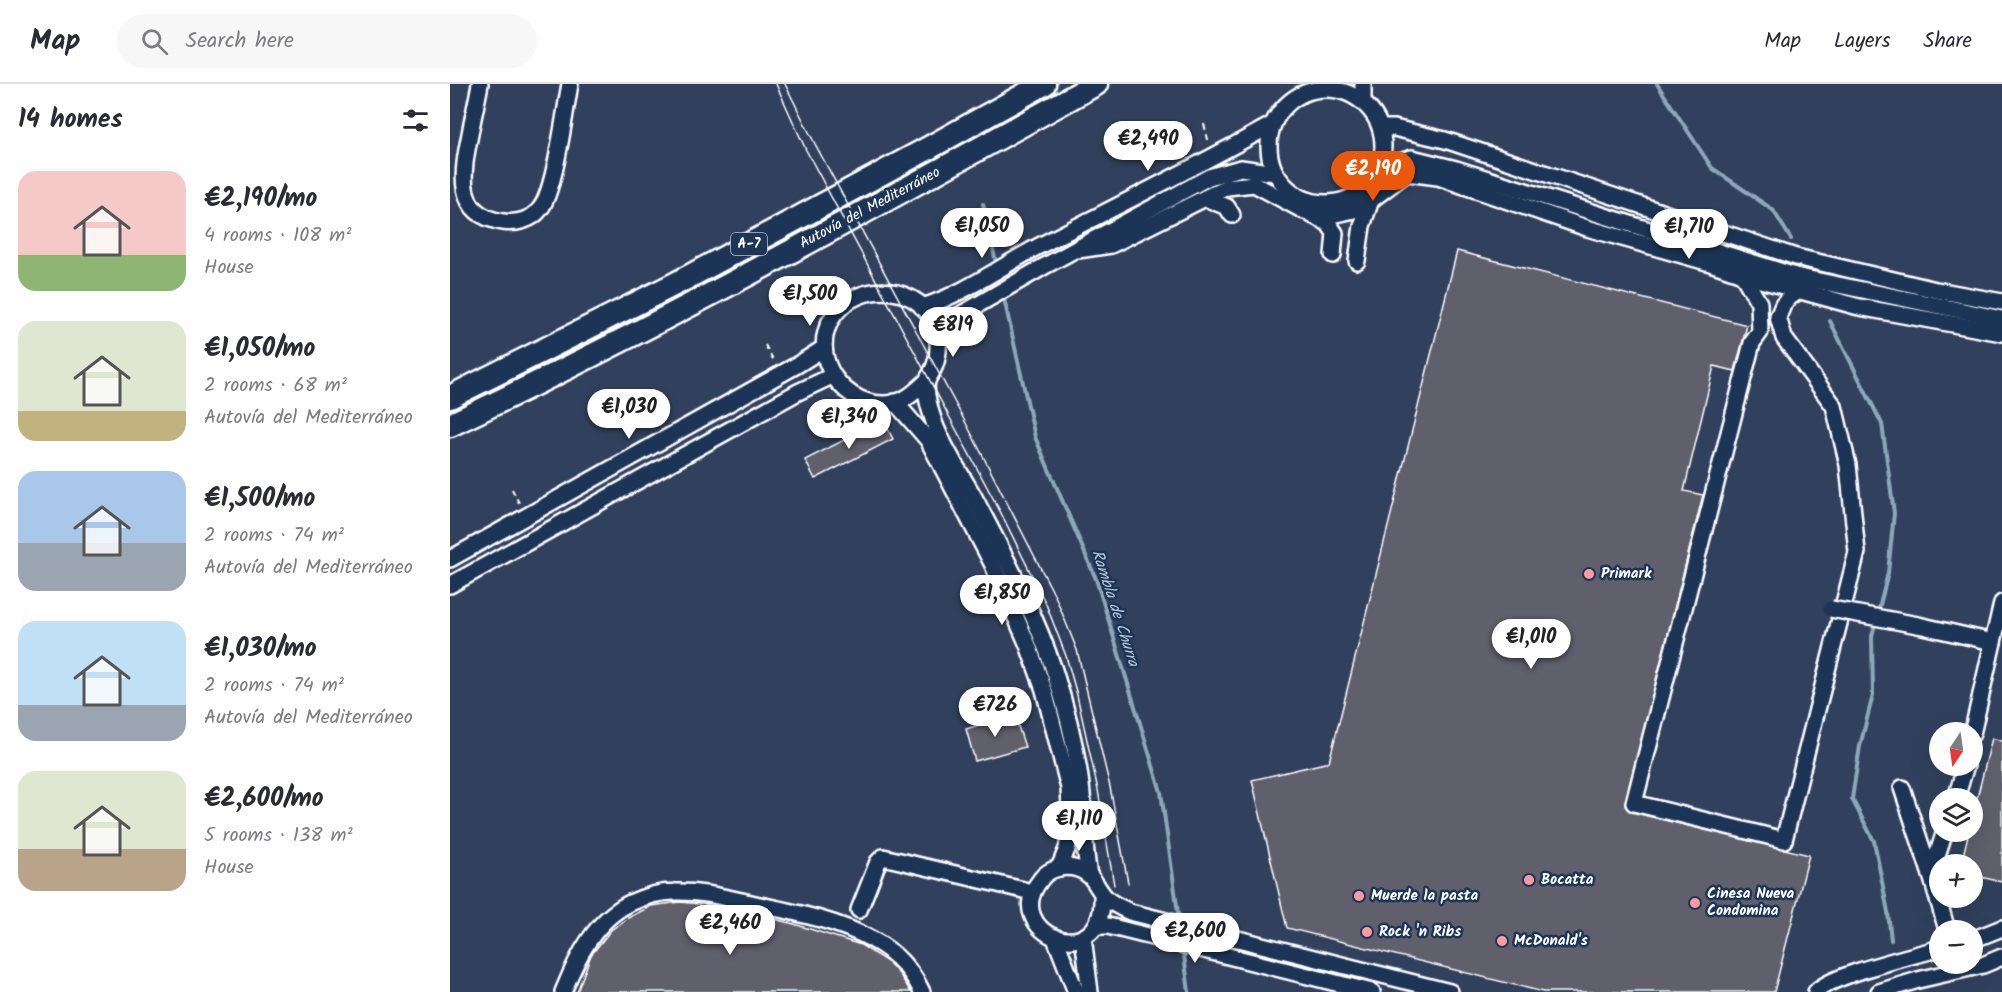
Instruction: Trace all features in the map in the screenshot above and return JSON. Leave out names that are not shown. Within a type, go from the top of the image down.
[{"type":"highway","name":"Autovía del Mediterráneo","points":[[450,397],[687,278],[1044,84]]},
{"type":"highway","name":"Autovía del Mediterráneo","points":[[450,425],[689,305],[1096,84]]},
{"type":"street","points":[[480,84],[464,165],[464,187],[468,200],[477,210],[484,216],[505,223],[530,218],[540,209],[546,199],[553,176],[570,84]]},
{"type":"street","points":[[1363,84],[1363,101]]},
{"type":"street","points":[[1320,86],[1342,90],[1363,101],[1374,113],[1381,128],[1384,148],[1380,168],[1370,184],[1355,195],[1338,202],[1320,203],[1302,198],[1287,187],[1275,172],[1270,157],[1269,140],[1273,124],[1282,111],[1299,95],[1320,86]]},
{"type":"street","points":[[922,307],[943,300],[1038,247],[1273,124]]},
{"type":"street","points":[[1381,128],[1394,128],[1444,140],[1796,257],[1936,290],[2002,302]]},
{"type":"street","points":[[1380,168],[1412,158],[1456,169],[1795,276],[2002,320]]},
{"type":"street","points":[[936,329],[1043,267],[1209,177],[1241,168],[1275,172]]},
{"type":"street","points":[[1304,211],[1327,216],[1359,209],[1407,173],[1438,177],[1587,228],[1742,274],[1859,306],[2002,333]]},
{"type":"street","points":[[1078,250],[1111,244],[1227,187],[1254,184],[1328,223],[1335,233],[1333,255]]},
{"type":"street","points":[[1205,198],[1227,207],[1232,215]]},
{"type":"street","points":[[1357,261],[1362,226],[1371,200]]},
{"type":"street","points":[[1630,225],[1710,263]]},
{"type":"street","points":[[1742,274],[1759,303],[1760,332],[1752,343],[1634,803],[1784,840],[1857,552],[1848,465],[1834,406],[1784,338],[1778,317],[1782,305],[1800,290]]},
{"type":"street","points":[[876,290],[892,291],[908,297],[922,307],[936,329],[939,347],[936,365],[927,381],[913,394],[895,402],[876,404],[859,399],[843,390],[832,376],[824,348],[826,331],[833,315],[844,303],[859,294],[876,290]]},
{"type":"street","points":[[450,559],[824,348]]},
{"type":"street","points":[[450,585],[798,392],[832,376]]},
{"type":"street","points":[[927,381],[926,393],[935,425],[991,530],[1054,670],[1069,722],[1081,783],[1084,843],[1089,875]]},
{"type":"street","points":[[895,402],[928,440],[992,563],[1028,645],[1044,690],[1069,788],[1071,827],[1067,849],[1059,868]]},
{"type":"street","points":[[1975,722],[2002,603]]},
{"type":"street","points":[[1831,609],[1918,624],[1992,642]]},
{"type":"street","points":[[1902,788],[1929,869]]},
{"type":"street","points":[[859,910],[878,862],[883,857],[1032,892]]},
{"type":"street","points":[[1102,894],[1103,911],[1096,926],[1083,937],[1068,940],[1055,938],[1038,927],[1031,910],[1032,892],[1042,878],[1059,868],[1078,869],[1097,883],[1108,901],[1130,912],[1450,992]]},
{"type":"street","points":[[563,992],[580,955],[598,928],[607,919],[620,909],[641,899],[672,892],[690,892],[775,908],[851,930],[873,940],[902,962],[922,992]]},
{"type":"street","points":[[1096,926],[1108,926],[1261,964],[1316,985],[1372,992]]},
{"type":"street","points":[[1983,935],[2002,927]]},
{"type":"street","points":[[1083,937],[1090,992]]},
{"type":"street","points":[[1055,938],[1076,992]]},
{"type":"street","points":[[1261,964],[1283,950]]},
{"type":"street","points":[[1816,992],[1821,986],[1846,976],[1929,951]]},
{"type":"street","points":[[1879,992],[1918,980],[1983,965],[2002,957]]},
{"type":"path","points":[[1204,124],[1213,157]]},
{"type":"path","points":[[765,345],[780,374]]},
{"type":"path","points":[[512,489],[526,516]]},
{"type":"building","points":[[1457,251],[1747,325],[1735,371],[1714,366],[1684,491],[1703,495],[1625,805],[1632,812],[1809,855],[1774,992],[1543,992],[1287,928],[1252,780],[1329,762]]},
{"type":"building","points":[[883,420],[893,439],[815,479],[805,460]]},
{"type":"building","points":[[1014,714],[1025,747],[975,761],[966,729]]},
{"type":"building","points":[[1992,738],[2002,741],[2002,882],[1983,878],[1983,854],[1963,854],[1966,842],[1983,842],[1983,788],[1980,788]]},
{"type":"building","points":[[680,902],[719,906],[758,915],[861,945],[889,963],[911,992],[577,992],[591,955],[611,930],[651,906]]},
{"type":"waterway","points":[[1657,84],[1712,168],[1773,210],[1791,239]]},
{"type":"waterway","name":"Rambla de Churra","points":[[983,204],[997,267]]},
{"type":"waterway","name":"Rambla de Churra","points":[[1003,294],[1035,437],[1096,579],[1161,792],[1179,920]]},
{"type":"waterway","points":[[1830,321],[1882,424],[1894,513],[1888,573],[1878,613]]},
{"type":"waterway","points":[[1876,621],[1872,636],[1873,695],[1860,746],[1852,799],[1874,841],[1891,940]]},
{"type":"waterway","name":"Rambla de Churra","points":[[1183,948],[1189,992]]},
{"type":"tram line","points":[[776,84],[806,150],[1001,513],[1046,604],[1066,656],[1077,695],[1098,790],[1114,885]]},
{"type":"tram line","points":[[785,84],[968,427],[1056,598],[1077,650],[1110,787],[1128,883]]},
{"type":"place","name":"Primark","points":[[1589,574]]},
{"type":"place","name":"Bocatta","points":[[1529,880]]},
{"type":"place","name":"Muerde la pasta","points":[[1359,896]]},
{"type":"place","name":"Cinesa Nueva Condomina","points":[[1695,903]]},
{"type":"place","name":"Rock 'n Ribs","points":[[1367,932]]},
{"type":"place","name":"McDonald's","points":[[1502,941]]}]
